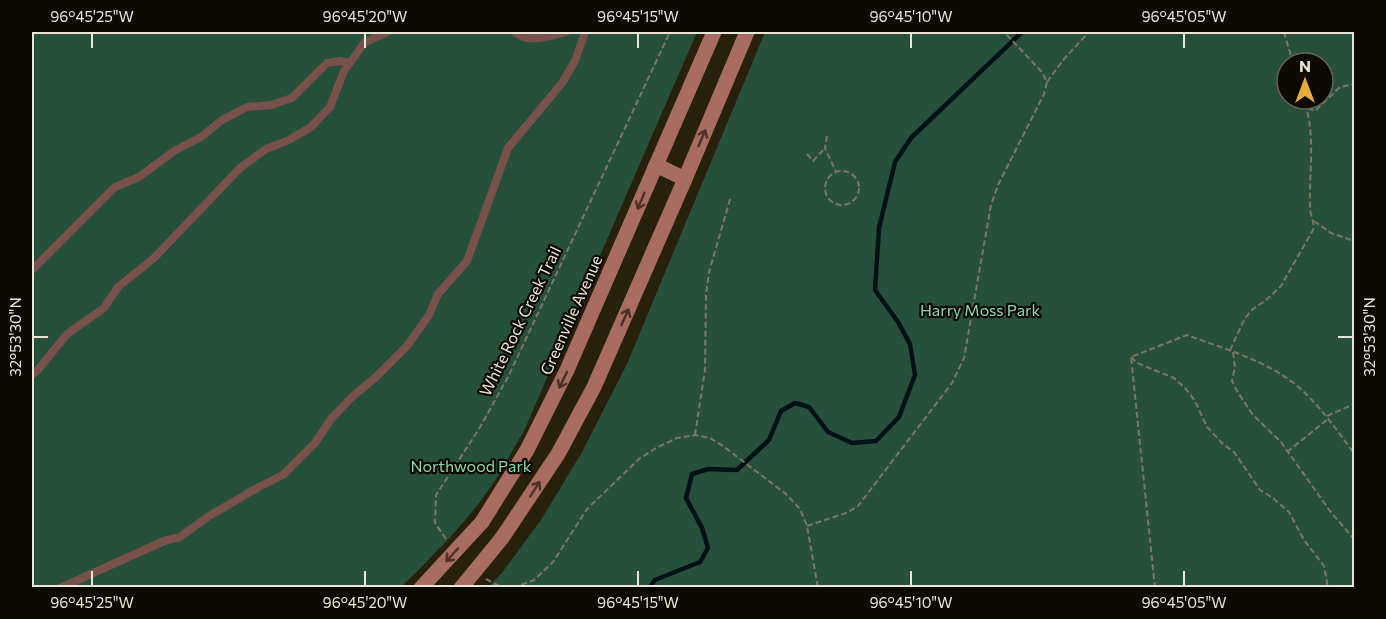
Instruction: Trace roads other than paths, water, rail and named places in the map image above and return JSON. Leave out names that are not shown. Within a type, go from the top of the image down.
[{"type":"main road","name":"Greenville Avenue","points":[[421,588],[483,522],[548,411],[714,32]]},
{"type":"main road","points":[[461,588],[502,538],[558,454],[580,415],[685,179],[747,32]]},
{"type":"main road","points":[[657,165],[685,179]]},
{"type":"lane","points":[[32,375],[37,372],[68,333],[104,308],[118,287],[154,258],[240,168],[266,149],[289,140],[311,127],[330,108],[349,63],[365,42],[388,32]]},
{"type":"lane","points":[[515,32],[519,36],[543,39],[566,32]]},
{"type":"lane","points":[[60,588],[164,541],[180,537],[209,516],[283,475],[315,442],[331,419],[352,397],[407,346],[429,315],[438,294],[466,261],[508,148],[562,82],[575,61],[585,32]]},
{"type":"lane","points":[[32,270],[116,187],[139,177],[174,151],[201,137],[222,120],[247,106],[271,105],[292,98],[327,63],[340,61],[349,63]]},
{"type":"waterway","points":[[649,588],[655,580],[700,562],[708,548],[702,528],[686,498],[692,474],[708,469],[737,470],[769,440],[781,411],[795,403],[809,407],[828,432],[852,443],[876,441],[899,417],[915,375],[910,344],[898,322],[875,290],[879,228],[895,162],[911,138],[1022,32]]},
{"type":"park label","name":"Harry Moss Park","points":[[980,310]]},
{"type":"park label","name":"Northwood Park","points":[[471,466]]}]
